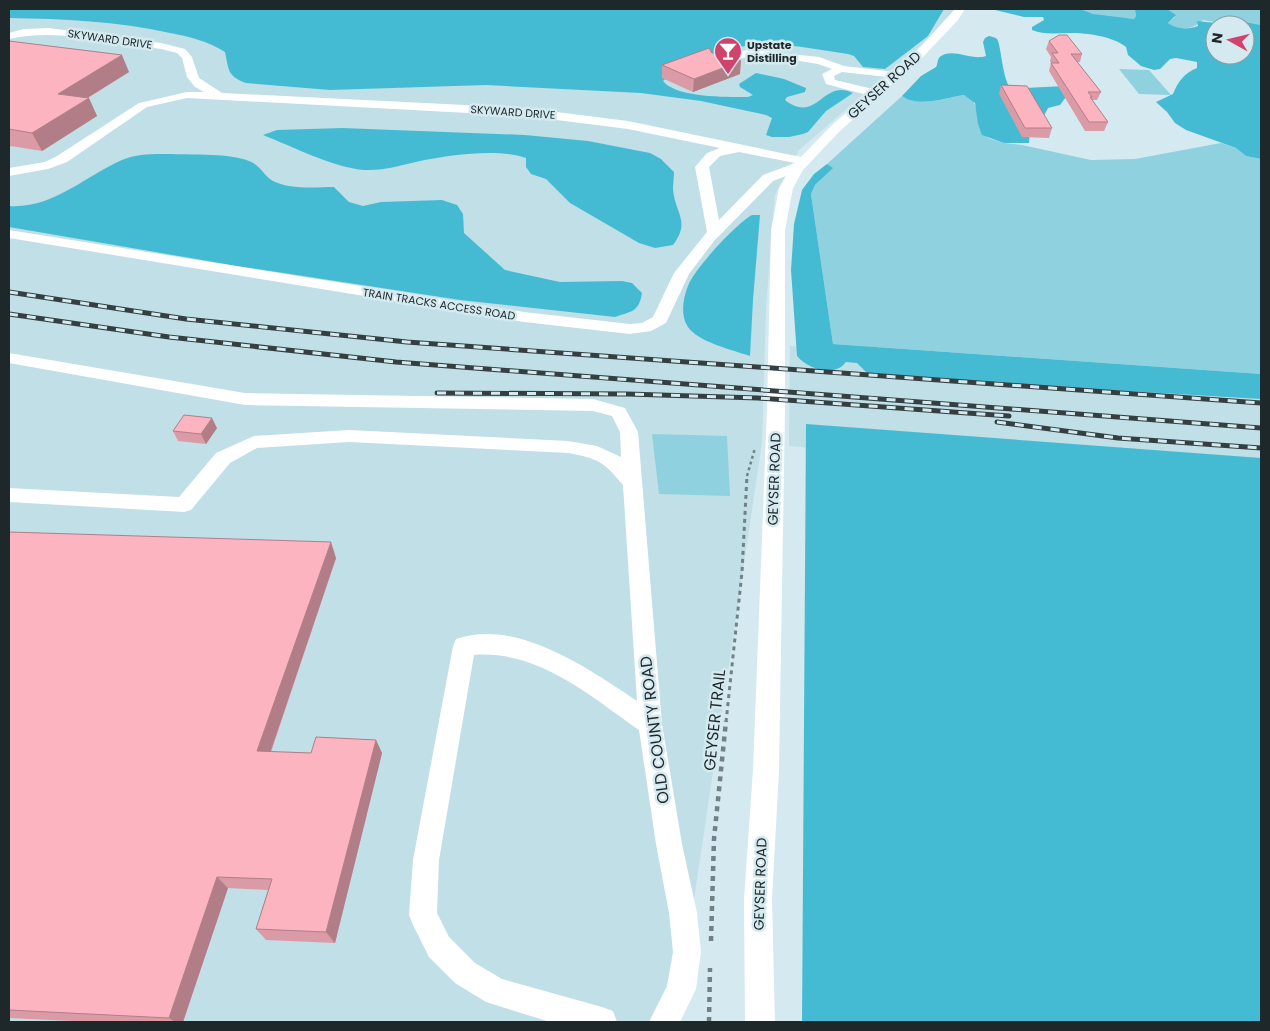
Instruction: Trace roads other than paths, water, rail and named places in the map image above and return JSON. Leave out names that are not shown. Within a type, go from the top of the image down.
[{"type":"street","name":"GEYSER ROAD","points":[[760,1022],[758,899],[766,770],[776,408],[778,230],[786,188],[800,165],[836,128],[917,57],[954,18],[960,9]]},
{"type":"street","name":"SKYWARD DRIVE","points":[[9,36],[37,31],[133,42],[181,51],[187,57],[189,73],[195,80],[217,95]]},
{"type":"street","points":[[63,44],[78,35]]},
{"type":"street","points":[[119,51],[133,42]]},
{"type":"street","points":[[716,62],[735,56],[765,52],[784,56],[814,58],[829,62],[841,69],[895,76]]},
{"type":"street","points":[[841,69],[828,74],[830,82],[844,87],[875,93]]},
{"type":"street","name":"SKYWARD DRIVE","points":[[9,172],[48,165],[62,159],[143,105],[187,94],[525,112],[628,125],[744,149],[800,165]]},
{"type":"street","points":[[714,232],[702,167],[706,160],[717,152],[730,149],[744,149]]},
{"type":"street","name":"TRAIN TRACKS ACCESS ROAD","points":[[9,234],[524,317],[630,329],[645,328],[660,320],[682,273],[714,232],[768,178],[800,165]]},
{"type":"street","name":"OLD COUNTY ROAD","points":[[9,358],[245,399],[593,405],[619,412],[629,432],[650,724],[669,844],[683,913],[687,952],[681,989],[664,1022]]},
{"type":"street","points":[[9,495],[184,505],[223,458],[254,442],[349,436],[568,447],[590,451],[613,460],[632,483]]},
{"type":"street","points":[[602,1022],[496,992],[466,973],[439,947],[423,915],[426,860],[464,646],[499,645],[523,650],[570,670],[650,724]]},
{"type":"railway","points":[[9,292],[186,319],[407,342],[1261,403]]},
{"type":"railway","points":[[9,314],[169,337],[396,362],[1261,428]]},
{"type":"railway","points":[[437,393],[627,394],[758,398],[1009,416]]},
{"type":"railway","points":[[997,422],[1118,438],[1261,448]]},
{"type":"place","name":"Upstate Distilling","points":[[728,75]]}]
